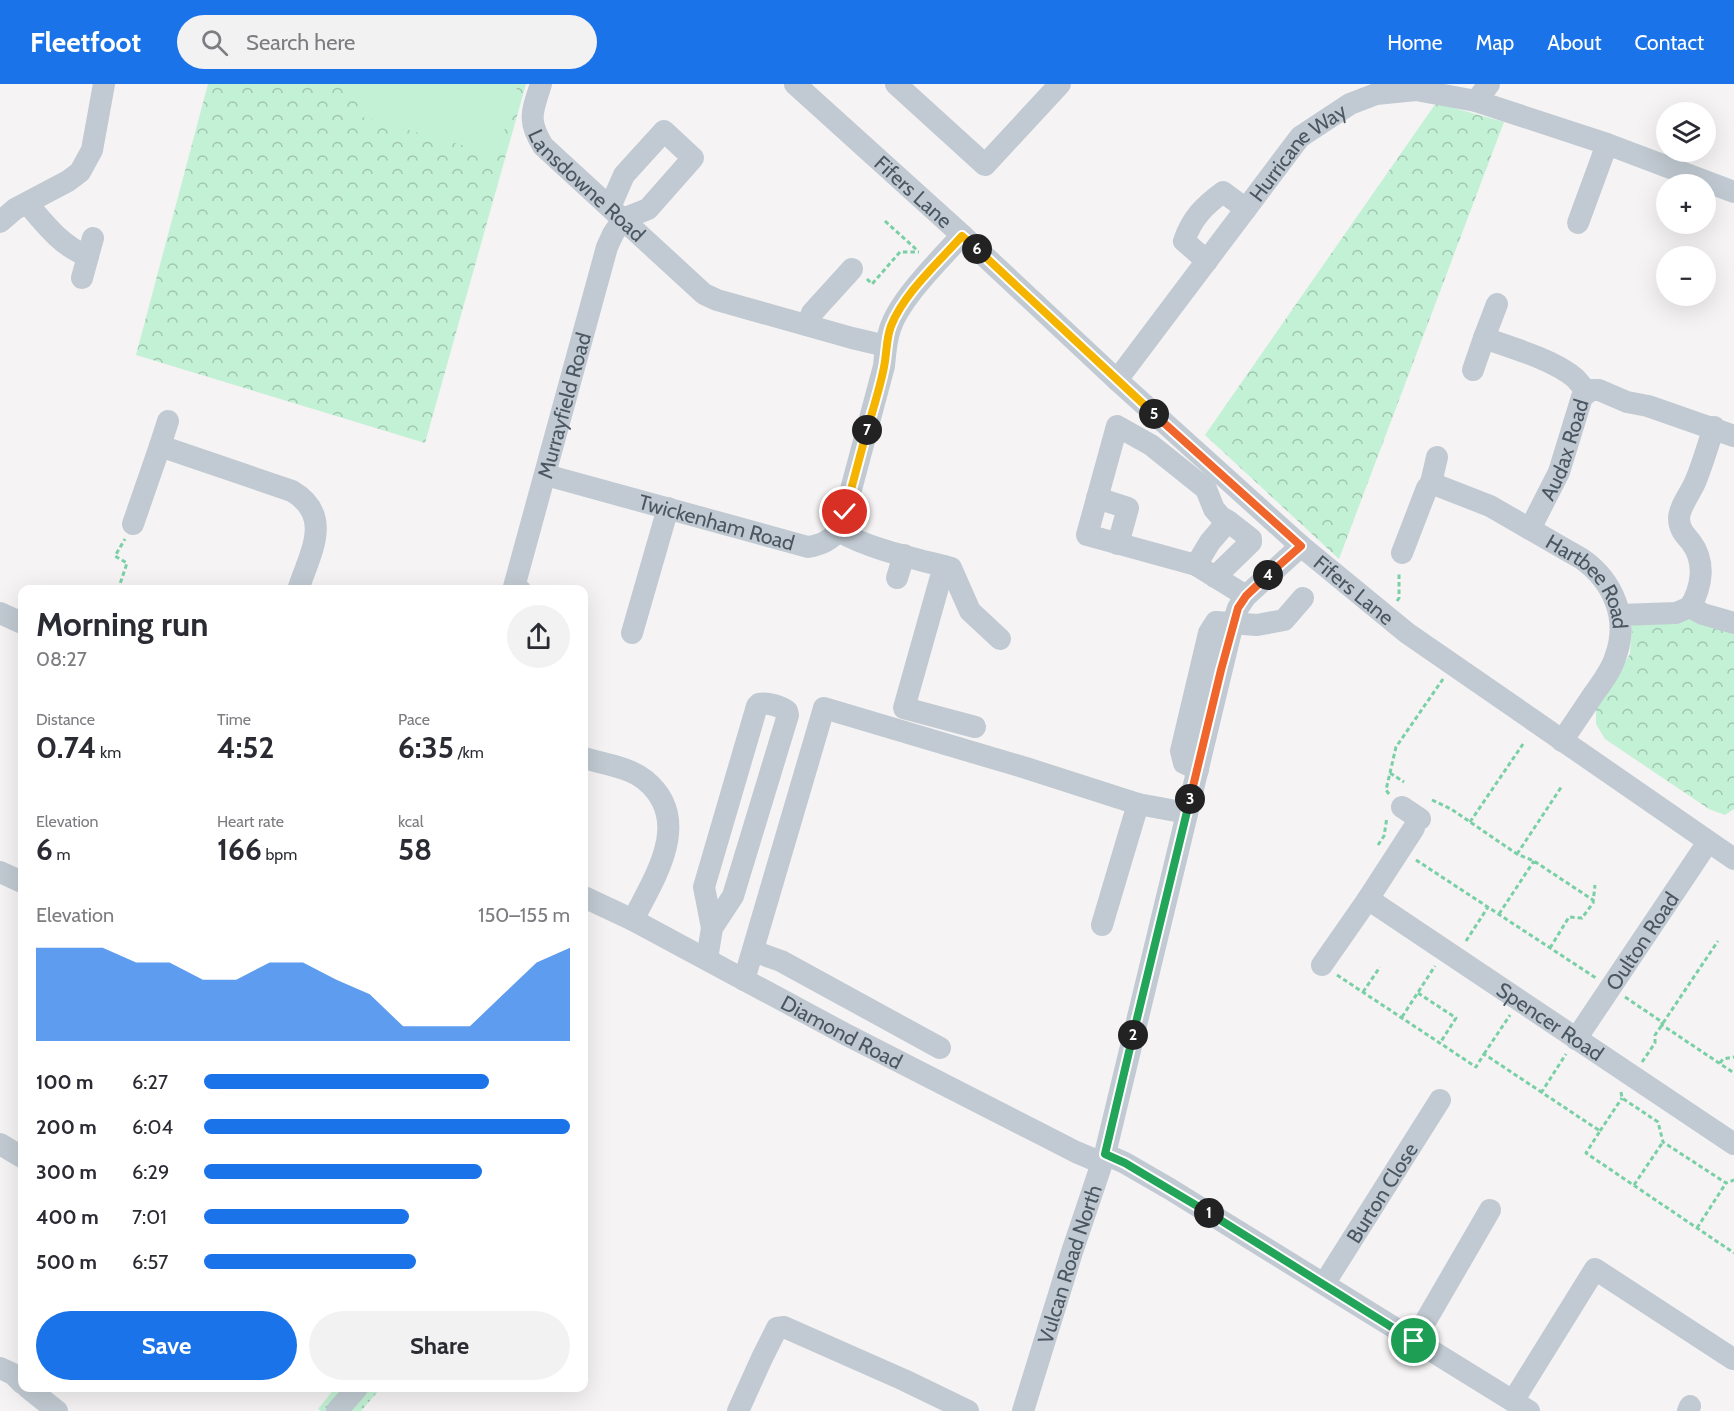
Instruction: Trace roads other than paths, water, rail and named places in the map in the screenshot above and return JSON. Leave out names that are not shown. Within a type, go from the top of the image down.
[{"type":"street","points":[[0,222],[15,209],[68,181],[80,172],[92,150],[104,84]]},
{"type":"street","name":"Lansdowne Road","points":[[541,84],[531,114],[535,133],[543,146],[616,213],[686,264],[704,294],[717,300],[886,346]]},
{"type":"street","name":"Fifers Lane","points":[[795,84],[1301,546],[1407,633],[1452,666],[1734,859]]},
{"type":"street","points":[[896,84],[985,165],[1060,84]]},
{"type":"street","name":"Hurricane Way","points":[[1117,380],[1300,137],[1375,89],[1482,93],[1606,144],[1734,192]]},
{"type":"street","points":[[1578,223],[1606,144]]},
{"type":"street","points":[[1207,261],[1184,241],[1190,226],[1207,204],[1223,192],[1246,208]]},
{"type":"street","points":[[27,203],[64,243],[75,252],[88,257]]},
{"type":"street","name":"Murrayfield Road","points":[[515,585],[607,247],[613,234],[616,213]]},
{"type":"street","points":[[962,236],[913,291],[890,328],[884,366],[838,531],[854,540],[947,567],[970,611],[1000,639]]},
{"type":"street","points":[[807,325],[812,313],[852,269]]},
{"type":"street","points":[[1473,370],[1497,304]]},
{"type":"street","points":[[1484,338],[1565,371],[1577,380],[1586,393]]},
{"type":"street","name":"Audax Road","points":[[1530,529],[1557,478],[1582,397],[1591,390],[1599,390],[1627,402],[1648,406],[1724,431]]},
{"type":"street","points":[[134,524],[168,421]]},
{"type":"street","points":[[1205,571],[1251,542],[1251,539],[1221,517],[1214,509],[1206,489],[1151,445],[1117,426],[1087,535],[1205,571],[1246,596]]},
{"type":"street","points":[[1620,615],[1676,613],[1689,607],[1695,598],[1702,566],[1698,553],[1682,532],[1679,520],[1682,507],[1696,479],[1724,431]]},
{"type":"street","points":[[160,446],[292,491],[302,497],[310,506],[317,527],[300,585]]},
{"type":"street","points":[[1402,553],[1426,488],[1431,483],[1437,457]]},
{"type":"street","name":"Twickenham Road","points":[[546,475],[808,547],[832,539],[838,531]]},
{"type":"street","name":"Hartbee Road","points":[[1431,483],[1490,506],[1582,559],[1605,579],[1615,598],[1621,630],[1617,654],[1609,672],[1562,741]]},
{"type":"street","points":[[1097,498],[1128,508],[1118,544]]},
{"type":"street","points":[[632,633],[668,508]]},
{"type":"street","points":[[1205,571],[1210,542],[1228,521]]},
{"type":"street","name":"Vulcan Road North","points":[[1023,1411],[1072,1252],[1104,1158],[1233,623],[1238,608],[1246,596],[1301,546]]},
{"type":"street","points":[[897,578],[904,555]]},
{"type":"street","points":[[947,567],[904,708],[975,727]]},
{"type":"street","points":[[1233,623],[1257,625],[1284,620],[1303,598]]},
{"type":"street","points":[[1689,607],[1703,614],[1734,623]]},
{"type":"street","points":[[0,613],[18,621]]},
{"type":"street","points":[[707,959],[712,928],[704,887],[756,706],[763,703],[784,708],[788,715],[733,896],[712,928]]},
{"type":"street","points":[[744,980],[824,708],[1138,804],[1186,813]]},
{"type":"street","points":[[588,759],[627,771],[645,780],[660,798],[669,819],[668,843],[659,868],[633,920]]},
{"type":"street","points":[[1102,926],[1138,804]]},
{"type":"street","points":[[1322,965],[1400,849],[1403,813]]},
{"type":"street","name":"Oulton Road","points":[[1576,1039],[1708,842]]},
{"type":"street","points":[[0,872],[18,880]]},
{"type":"street","name":"Diamond Road","points":[[588,899],[633,920],[847,1035],[1076,1152],[1125,1163],[1521,1406]]},
{"type":"street","name":"Spencer Road","points":[[1368,899],[1734,1144]]},
{"type":"street","points":[[753,951],[781,961],[939,1048]]},
{"type":"street","name":"Burton Close","points":[[1324,1284],[1440,1100]]},
{"type":"street","points":[[0,1144],[18,1155]]},
{"type":"street","points":[[1414,1341],[1490,1210]]},
{"type":"street","points":[[1521,1406],[1596,1269],[1733,1359]]},
{"type":"street","points":[[738,1411],[777,1328],[784,1327],[968,1411]]},
{"type":"street","points":[[0,1368],[18,1379]]},
{"type":"street","points":[[33,1392],[57,1411]]},
{"type":"street","points":[[337,1411],[354,1392]]}]
